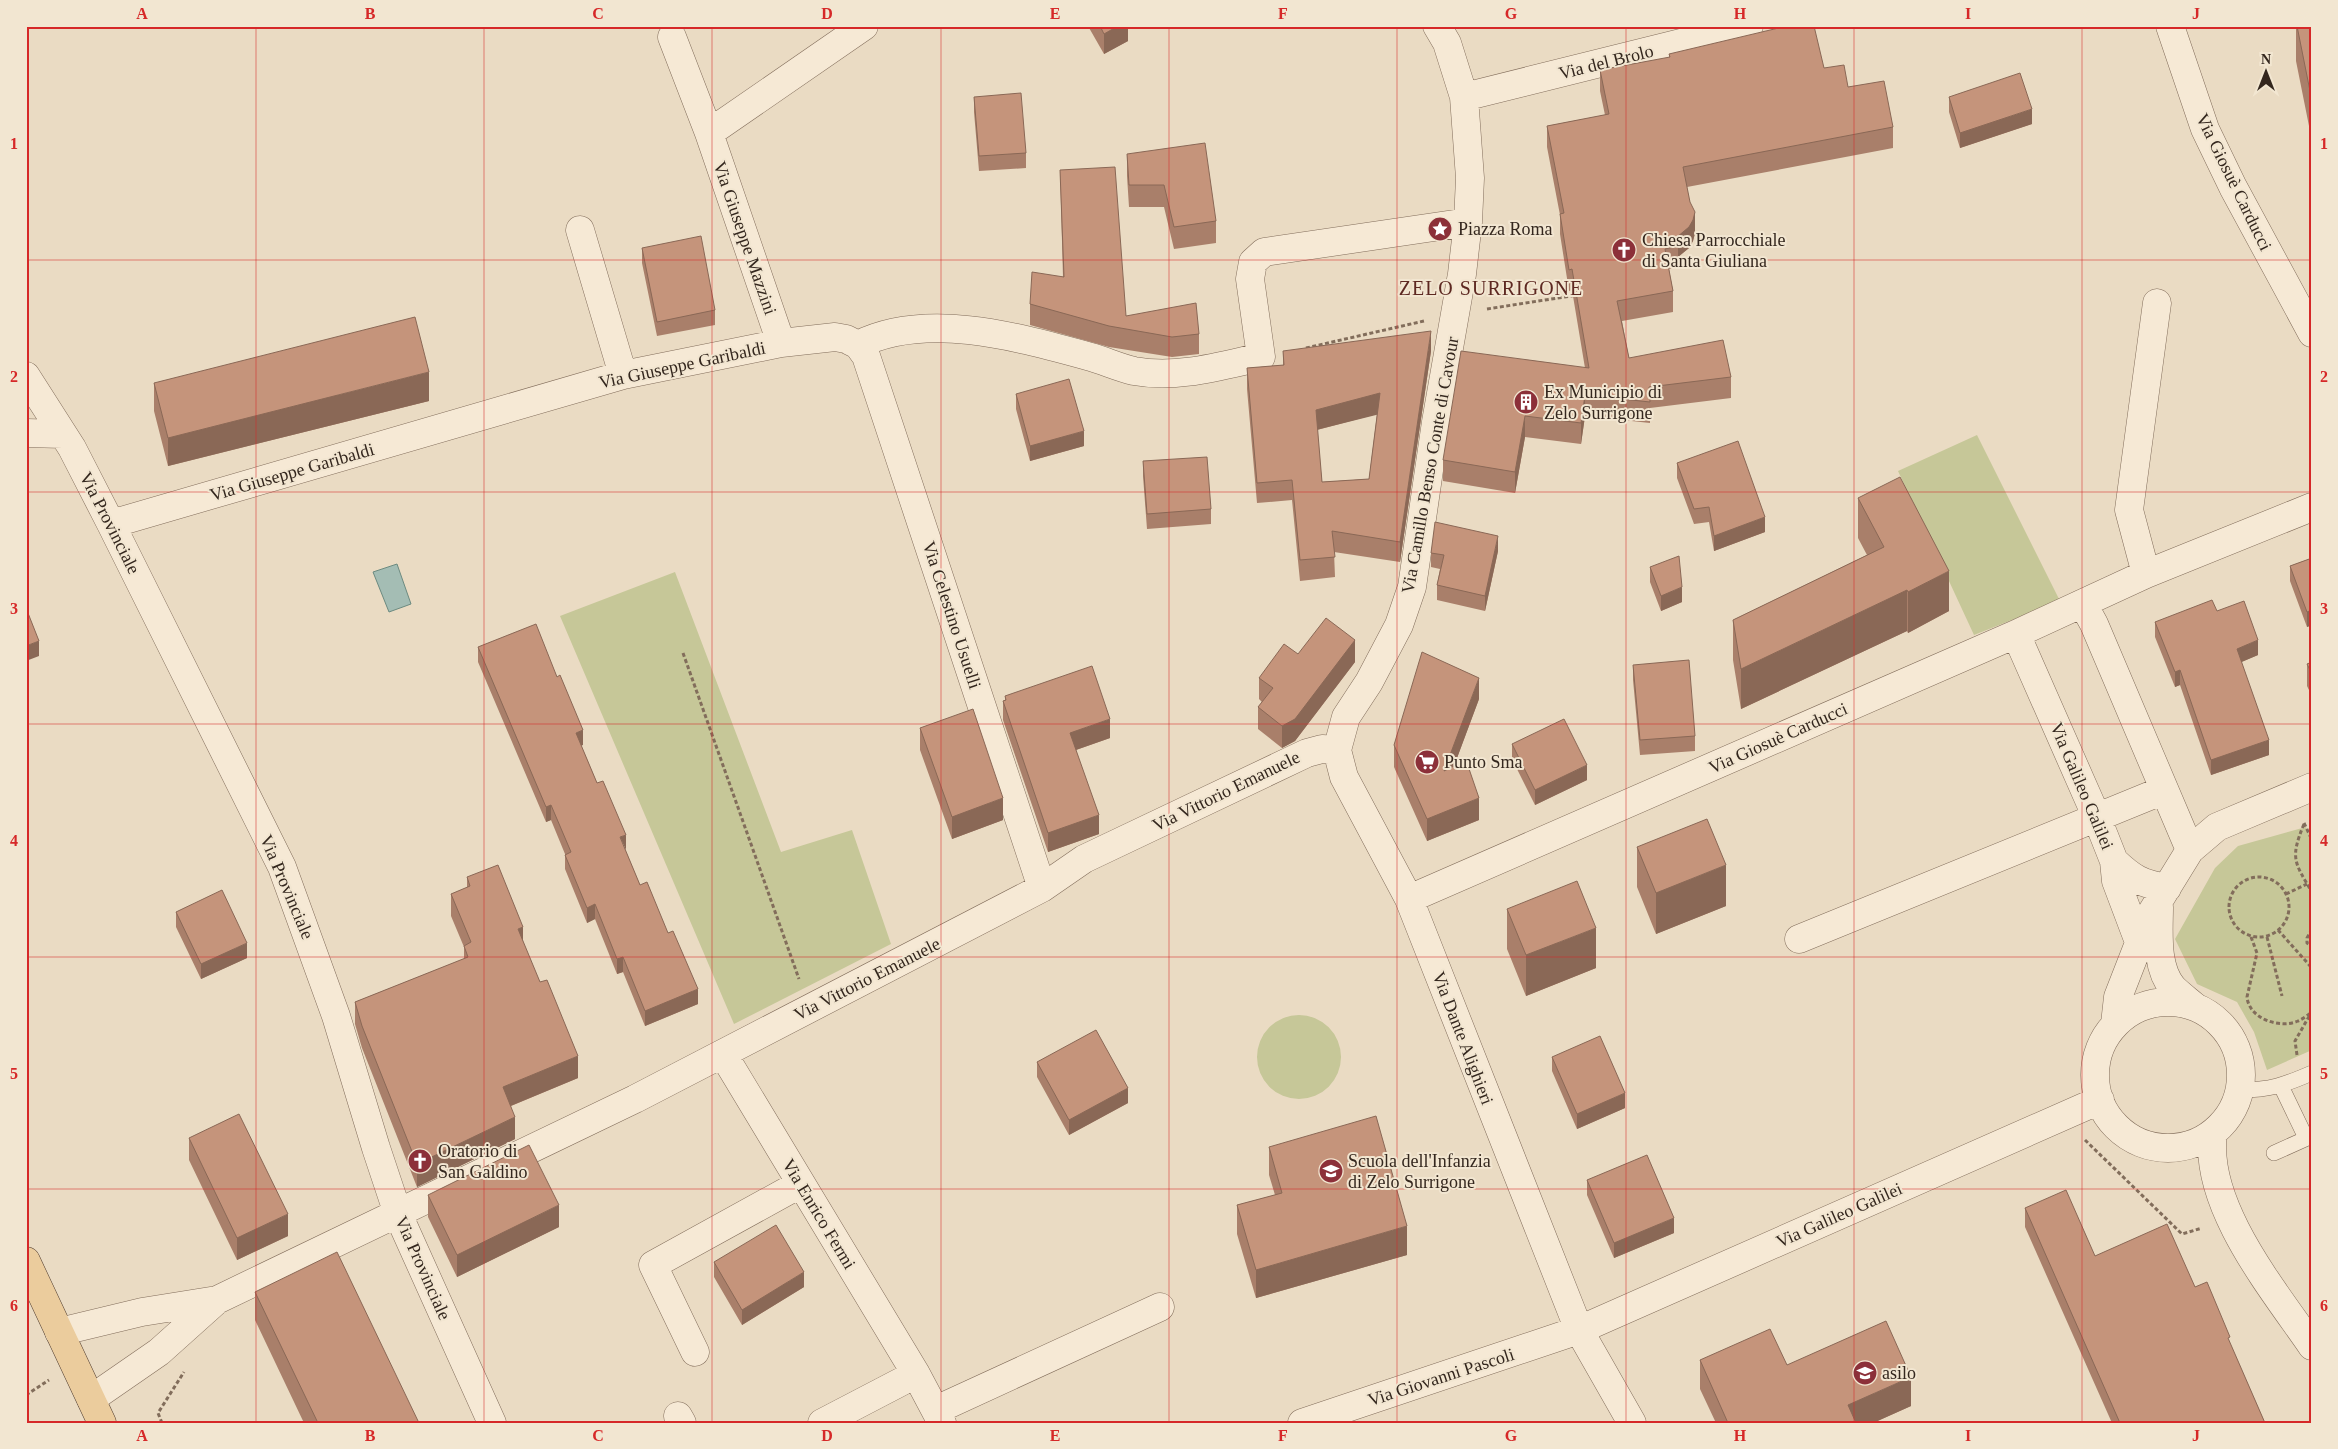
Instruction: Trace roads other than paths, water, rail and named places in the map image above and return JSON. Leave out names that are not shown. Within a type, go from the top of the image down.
[{"type":"main road","points":[[26,1262],[102,1423]]},
{"type":"street","points":[[709,133],[864,26]]},
{"type":"street","points":[[858,345],[874,338],[913,330],[975,330],[1072,353],[1135,371],[1182,373],[1262,358],[1250,279],[1253,262],[1264,252],[1468,222],[1470,178],[1464,97],[1447,43],[1437,26]]},
{"type":"street","name":"Via del Brolo","points":[[1464,97],[1748,26]]},
{"type":"street","name":"Via Giosuè Carducci","points":[[2170,26],[2205,129],[2233,187],[2312,333]]},
{"type":"street","name":"Via Giuseppe Mazzini","points":[[672,37],[709,133],[781,343]]},
{"type":"street","name":"Via Camillo Benso Conte di Cavour","points":[[1337,750],[1346,717],[1369,682],[1394,633],[1412,587],[1436,422],[1456,314],[1468,222]]},
{"type":"street","points":[[580,230],[623,375]]},
{"type":"street","points":[[2146,574],[2130,510],[2157,303]]},
{"type":"street","name":"Via Giuseppe Garibaldi","points":[[111,524],[623,375],[781,343],[835,337],[846,338],[858,345]]},
{"type":"street","name":"Via Celestino Usuelli","points":[[858,345],[866,356],[1042,888]]},
{"type":"street","name":"Via Provinciale","points":[[26,376],[63,434],[111,524],[282,867],[336,1016],[398,1214],[492,1423]]},
{"type":"street","points":[[26,433],[63,434]]},
{"type":"street","name":"Via Giosuè Carducci","points":[[1409,899],[2016,634],[2146,574],[2312,507]]},
{"type":"street","points":[[2084,604],[2190,850]]},
{"type":"street","name":"Via Galileo Galilei","points":[[2016,634],[2097,818],[2114,861],[2116,881],[2139,942]]},
{"type":"street","name":"Via Vittorio Emanuele","points":[[217,1300],[398,1214],[444,1189],[635,1099],[1042,888],[1084,860],[1307,753],[1322,749],[1337,750]]},
{"type":"street","name":"Via Dante Alighieri","points":[[1337,750],[1344,777],[1409,899],[1579,1330],[1632,1423]]},
{"type":"street","points":[[2115,1024],[2118,997],[2150,915],[2190,850],[2217,827],[2312,787]]},
{"type":"street","points":[[1799,939],[2164,790]]},
{"type":"street","points":[[2114,861],[2133,878],[2163,895]]},
{"type":"street","points":[[2163,895],[2159,945],[2163,967],[2172,986],[2194,1006],[2209,1014],[2222,1025],[2232,1039],[2239,1056],[2242,1072],[2240,1090],[2235,1106],[2226,1121],[2213,1133],[2198,1142],[2182,1147],[2165,1148],[2148,1145],[2118,1129],[2107,1116],[2100,1100],[2096,1076],[2099,1052],[2105,1037],[2115,1024],[2136,1009],[2160,1002],[2177,1002],[2194,1006]]},
{"type":"street","name":"Via Enrico Fermi","points":[[723,1054],[916,1374],[939,1417]]},
{"type":"street","name":"Via Galileo Galilei","points":[[1579,1330],[2100,1100]]},
{"type":"street","points":[[2213,1133],[2212,1161],[2231,1219],[2246,1249],[2312,1346]]},
{"type":"street","points":[[695,1352],[653,1265],[800,1184]]},
{"type":"street","points":[[60,1332],[142,1312],[217,1300]]},
{"type":"street","points":[[91,1399],[159,1352],[217,1300]]},
{"type":"street","points":[[939,1417],[1160,1307]]},
{"type":"street","name":"Via Giovanni Pascoli","points":[[1302,1423],[1579,1330]]},
{"type":"street","points":[[822,1423],[916,1374]]},
{"type":"lane","points":[[2240,1090],[2262,1090],[2282,1086],[2306,1075]]},
{"type":"lane","points":[[2274,1152],[2309,1137],[2282,1086]]},
{"type":"water","points":[[397,564],[411,604],[389,612],[373,572]]},
{"type":"place","name":"Piazza Roma","points":[[1440,229]]},
{"type":"place","name":"Chiesa Parrocchiale di Santa Giuliana","points":[[1624,250]]},
{"type":"place","name":"Ex Municipio di Zelo Surrigone","points":[[1526,402]]},
{"type":"place","name":"Punto Sma","points":[[1427,762]]},
{"type":"place","name":"Oratorio di San Galdino","points":[[420,1161]]},
{"type":"place","name":"Scuola dell'Infanzia di Zelo Surrigone","points":[[1331,1171]]},
{"type":"place","name":"asilo","points":[[1865,1373]]},
{"type":"district","name":"ZELO SURRIGONE","points":[[1491,288]]}]
